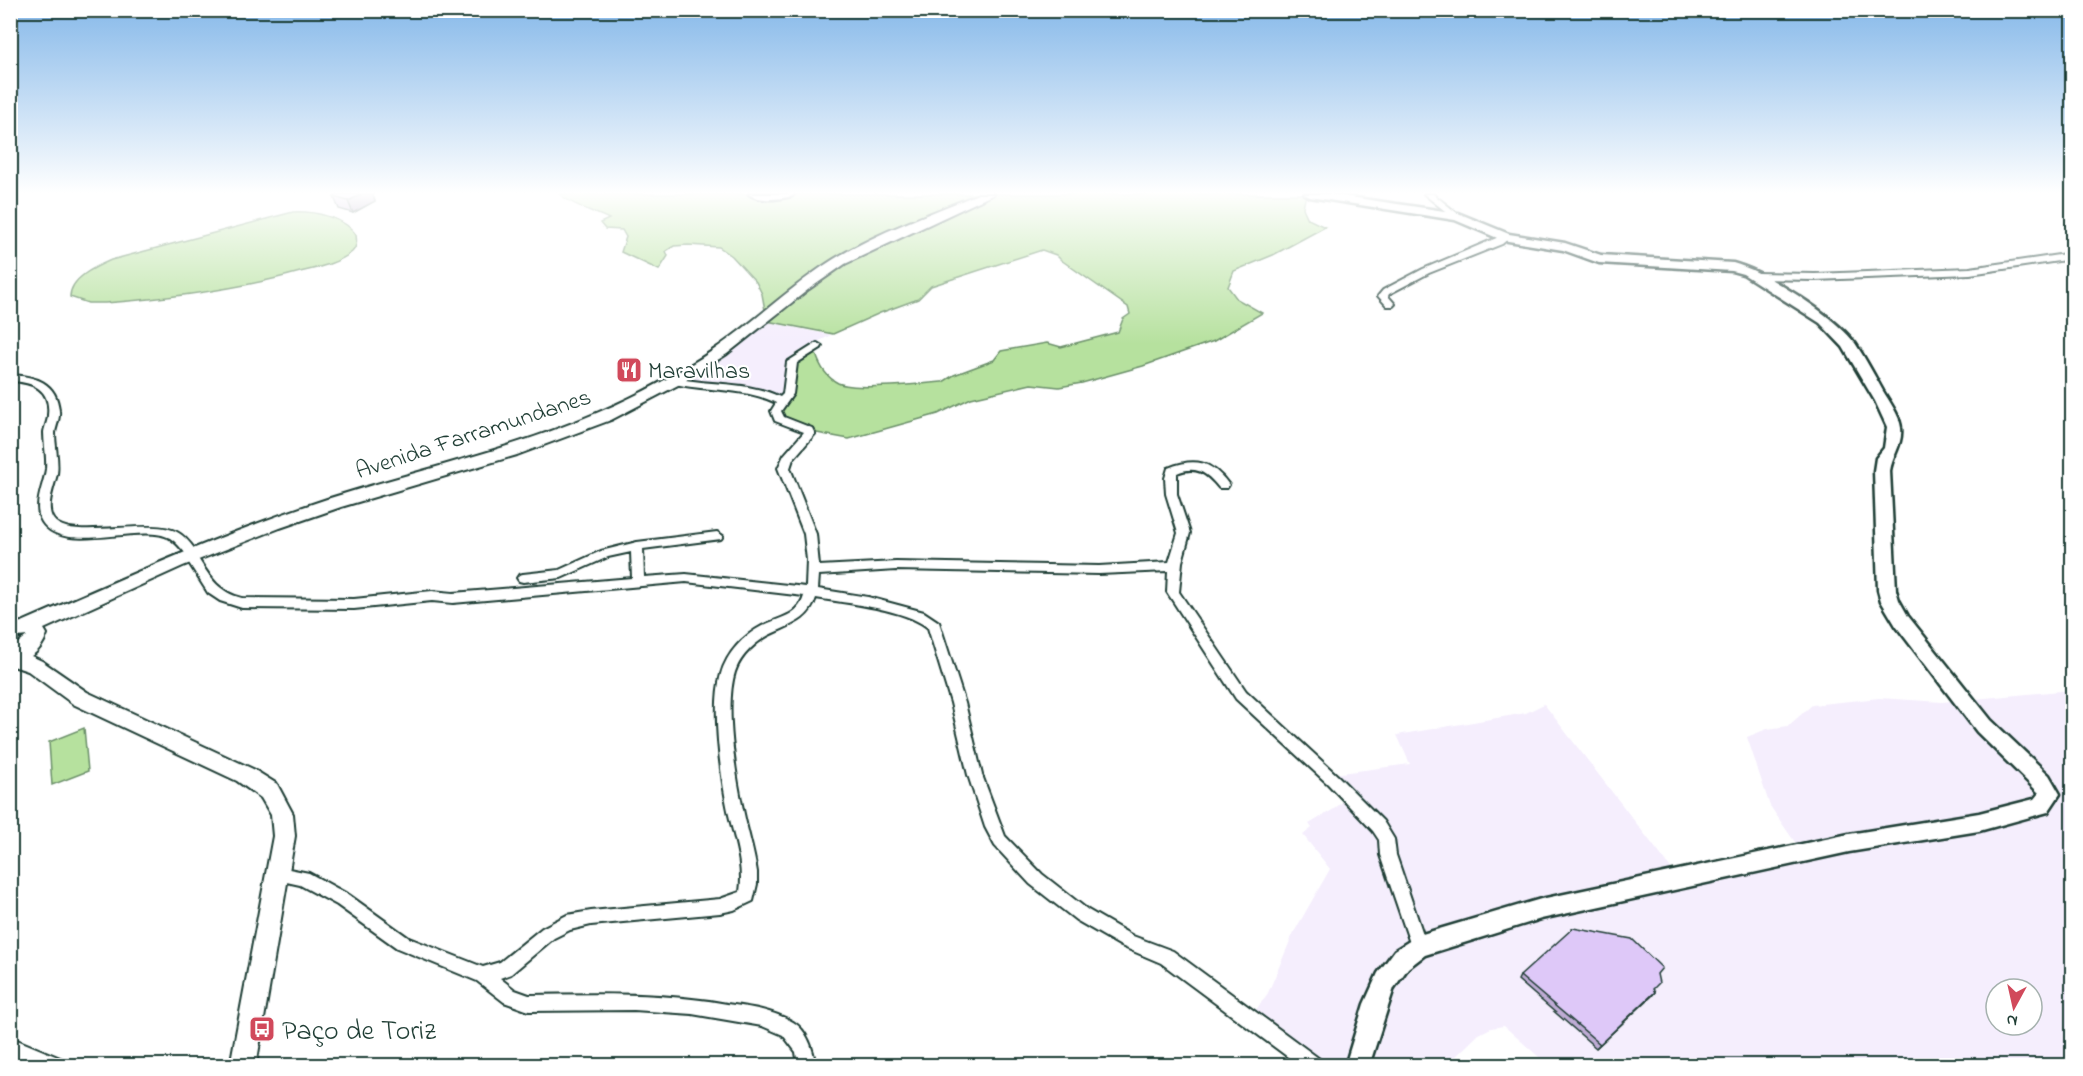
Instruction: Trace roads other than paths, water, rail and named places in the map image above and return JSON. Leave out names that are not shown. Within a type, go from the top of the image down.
[{"type":"main road","name":"Avenida Farramundanes","points":[[10,657],[20,654],[27,634],[66,610],[198,554],[335,503],[512,451],[605,416],[675,381],[722,351],[804,286],[840,261],[874,244]]},
{"type":"main road","points":[[27,634],[46,674]]},
{"type":"main road","points":[[10,657],[35,666],[81,698],[245,775],[269,791],[282,814],[284,836],[243,1065]]},
{"type":"street","points":[[1390,304],[1383,296],[1386,292],[1426,271],[1493,244]]},
{"type":"street","points":[[1357,1065],[1366,1032],[1390,973],[1405,956],[1419,946],[1541,909],[1849,843],[1979,822],[2041,806],[2050,794],[2042,781],[1984,726],[1902,621],[1890,601],[1887,590],[1882,471],[1884,458],[1891,449],[1894,426],[1849,345],[1825,320],[1747,271],[1718,265],[1599,259],[1545,244]]},
{"type":"street","points":[[1755,276],[1815,277],[1970,271],[2073,256]]},
{"type":"street","points":[[483,975],[505,968],[548,933],[567,923],[591,918],[720,906],[734,903],[747,896],[750,883],[747,852],[734,803],[725,718],[728,669],[745,645],[757,634],[793,619],[804,611],[810,592],[814,571],[810,533],[784,468],[788,458],[810,434],[808,430],[779,419],[776,411],[788,394],[792,362],[817,346]]},
{"type":"street","points":[[10,378],[36,380],[42,384],[54,414],[50,431],[53,464],[44,509],[47,523],[57,530],[89,533],[153,530],[169,532],[198,554],[210,589],[228,600],[242,603],[354,604],[416,597],[453,598],[566,590],[686,578],[810,592],[899,609],[924,617],[934,625],[958,703],[975,776],[1000,841],[1036,879],[1082,915],[1127,941],[1167,957],[1315,1065]]},
{"type":"street","points":[[675,381],[754,393],[773,397],[782,402]]},
{"type":"street","points":[[1223,485],[1214,473],[1199,465],[1184,465],[1172,471],[1169,479],[1173,501],[1184,533],[1173,566],[1173,592],[1241,695],[1333,780],[1378,826],[1386,839],[1388,855],[1419,946]]},
{"type":"street","points":[[523,578],[561,574],[605,554],[637,546],[717,536]]},
{"type":"street","points":[[637,546],[638,582]]},
{"type":"street","points":[[814,571],[896,566],[1099,570],[1173,566]]},
{"type":"street","points":[[566,590],[570,571]]},
{"type":"street","points":[[279,874],[303,878],[343,900],[403,943],[483,975],[510,996],[529,1003],[669,1004],[762,1018],[789,1029],[804,1048],[807,1065]]},
{"type":"street","points":[[10,1046],[59,1065]]},
{"type":"place","name":"Maravilhas","points":[[629,370]]},
{"type":"place","name":"Paço de Toriz","points":[[262,1029]]}]
